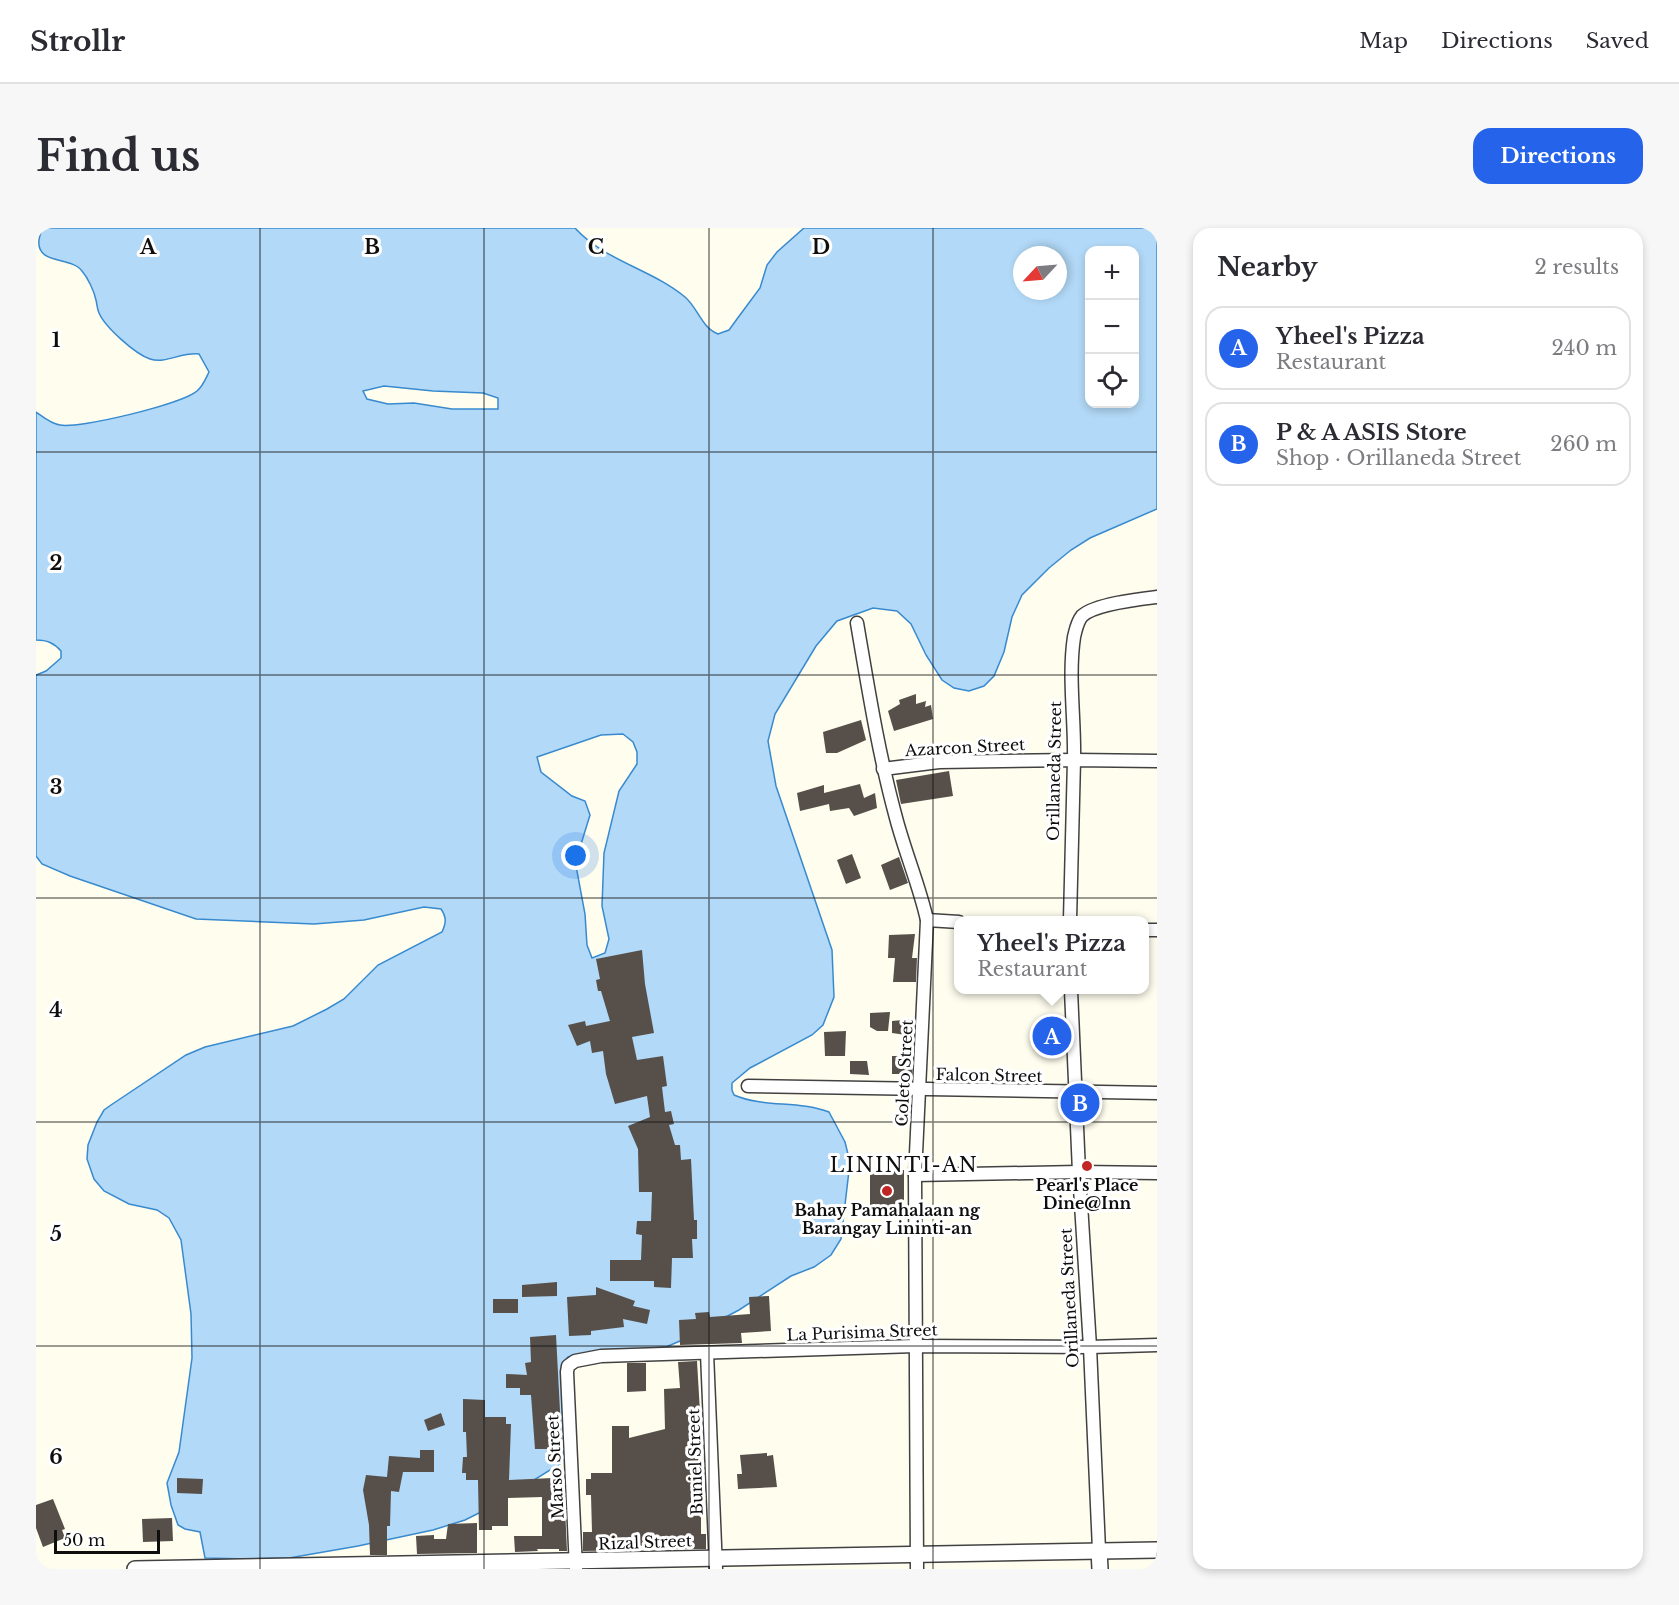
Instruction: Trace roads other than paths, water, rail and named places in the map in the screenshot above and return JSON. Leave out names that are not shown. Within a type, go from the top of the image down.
[{"type":"street","name":"Orillaneda Street","points":[[1070,916],[1074,760],[1072,674],[1074,638],[1078,622],[1084,614],[1091,611],[1126,601],[1157,597]]},
{"type":"street","name":"Coleto Street","points":[[857,623],[883,770],[927,920],[915,1175],[917,1561]]},
{"type":"street","name":"Azarcon Street","points":[[883,770],[939,762],[1157,761]]},
{"type":"street","points":[[927,920],[954,922]]},
{"type":"street","name":"Orillaneda Street","points":[[1071,994],[1100,1569]]},
{"type":"street","name":"Falcon Street","points":[[748,1086],[1157,1093]]},
{"type":"street","points":[[915,1175],[1157,1173]]},
{"type":"street","name":"La Purisima Street","points":[[569,1364],[601,1356],[915,1346],[1157,1345]]},
{"type":"street","name":"Buniel Street","points":[[707,1353],[716,1563]]},
{"type":"street","name":"Marso Street","points":[[569,1364],[567,1372],[576,1565]]},
{"type":"street","name":"Rizal Street","points":[[135,1569],[917,1561],[1099,1550],[1157,1550]]},
{"type":"water","points":[[44,228],[575,228],[600,249],[672,287],[685,297],[708,327],[718,334],[729,330],[760,288],[767,265],[777,252],[804,228],[1157,228],[1157,509],[1090,538],[1071,550],[1022,595],[1012,617],[1004,652],[994,676],[984,686],[969,691],[954,688],[942,680],[926,655],[911,624],[897,611],[873,608],[837,621],[816,646],[775,714],[768,741],[776,786],[832,950],[834,997],[823,1025],[812,1035],[750,1068],[732,1083],[732,1090],[734,1095],[745,1099],[805,1106],[829,1112],[845,1142],[850,1162],[841,1239],[831,1255],[814,1267],[791,1276],[739,1310],[680,1341],[666,1347],[591,1352],[568,1357],[562,1364],[568,1441],[563,1462],[489,1508],[465,1520],[433,1530],[289,1558],[205,1558],[200,1532],[178,1525],[171,1505],[167,1483],[179,1452],[192,1358],[191,1314],[181,1240],[169,1218],[157,1210],[129,1204],[104,1191],[94,1179],[87,1159],[88,1145],[97,1122],[104,1110],[186,1055],[205,1047],[293,1026],[327,1009],[344,999],[378,965],[442,932],[445,918],[441,909],[424,907],[364,920],[314,924],[196,919],[70,876],[42,864],[36,856],[36,675],[46,671],[61,658],[61,651],[50,642],[36,640],[36,412],[50,422],[71,425],[152,409],[197,391],[209,372],[199,354],[168,359],[150,359],[121,339],[102,319],[95,296],[82,271],[77,266],[48,257],[43,253],[40,248],[40,234]],"holes":[[[384,386],[483,393],[498,398],[498,409],[452,409],[414,403],[388,404],[367,399],[363,391]],[[623,734],[633,742],[637,752],[637,764],[619,791],[604,853],[602,906],[609,939],[605,953],[592,958],[587,945],[585,914],[576,866],[590,815],[585,801],[572,796],[541,772],[537,757],[601,735]]]},
{"type":"place","name":"Yheel's Pizza","points":[[1052,1036]]},
{"type":"place","name":"P & A ASIS Store","points":[[1080,1103]]},
{"type":"place","name":"Pearl's Place Dine@Inn","points":[[1087,1166]]},
{"type":"place","name":"Bahay Pamahalaan ng Barangay Lininti-an","points":[[887,1191]]},
{"type":"district","name":"LININTI-AN","points":[[904,1165]]}]
